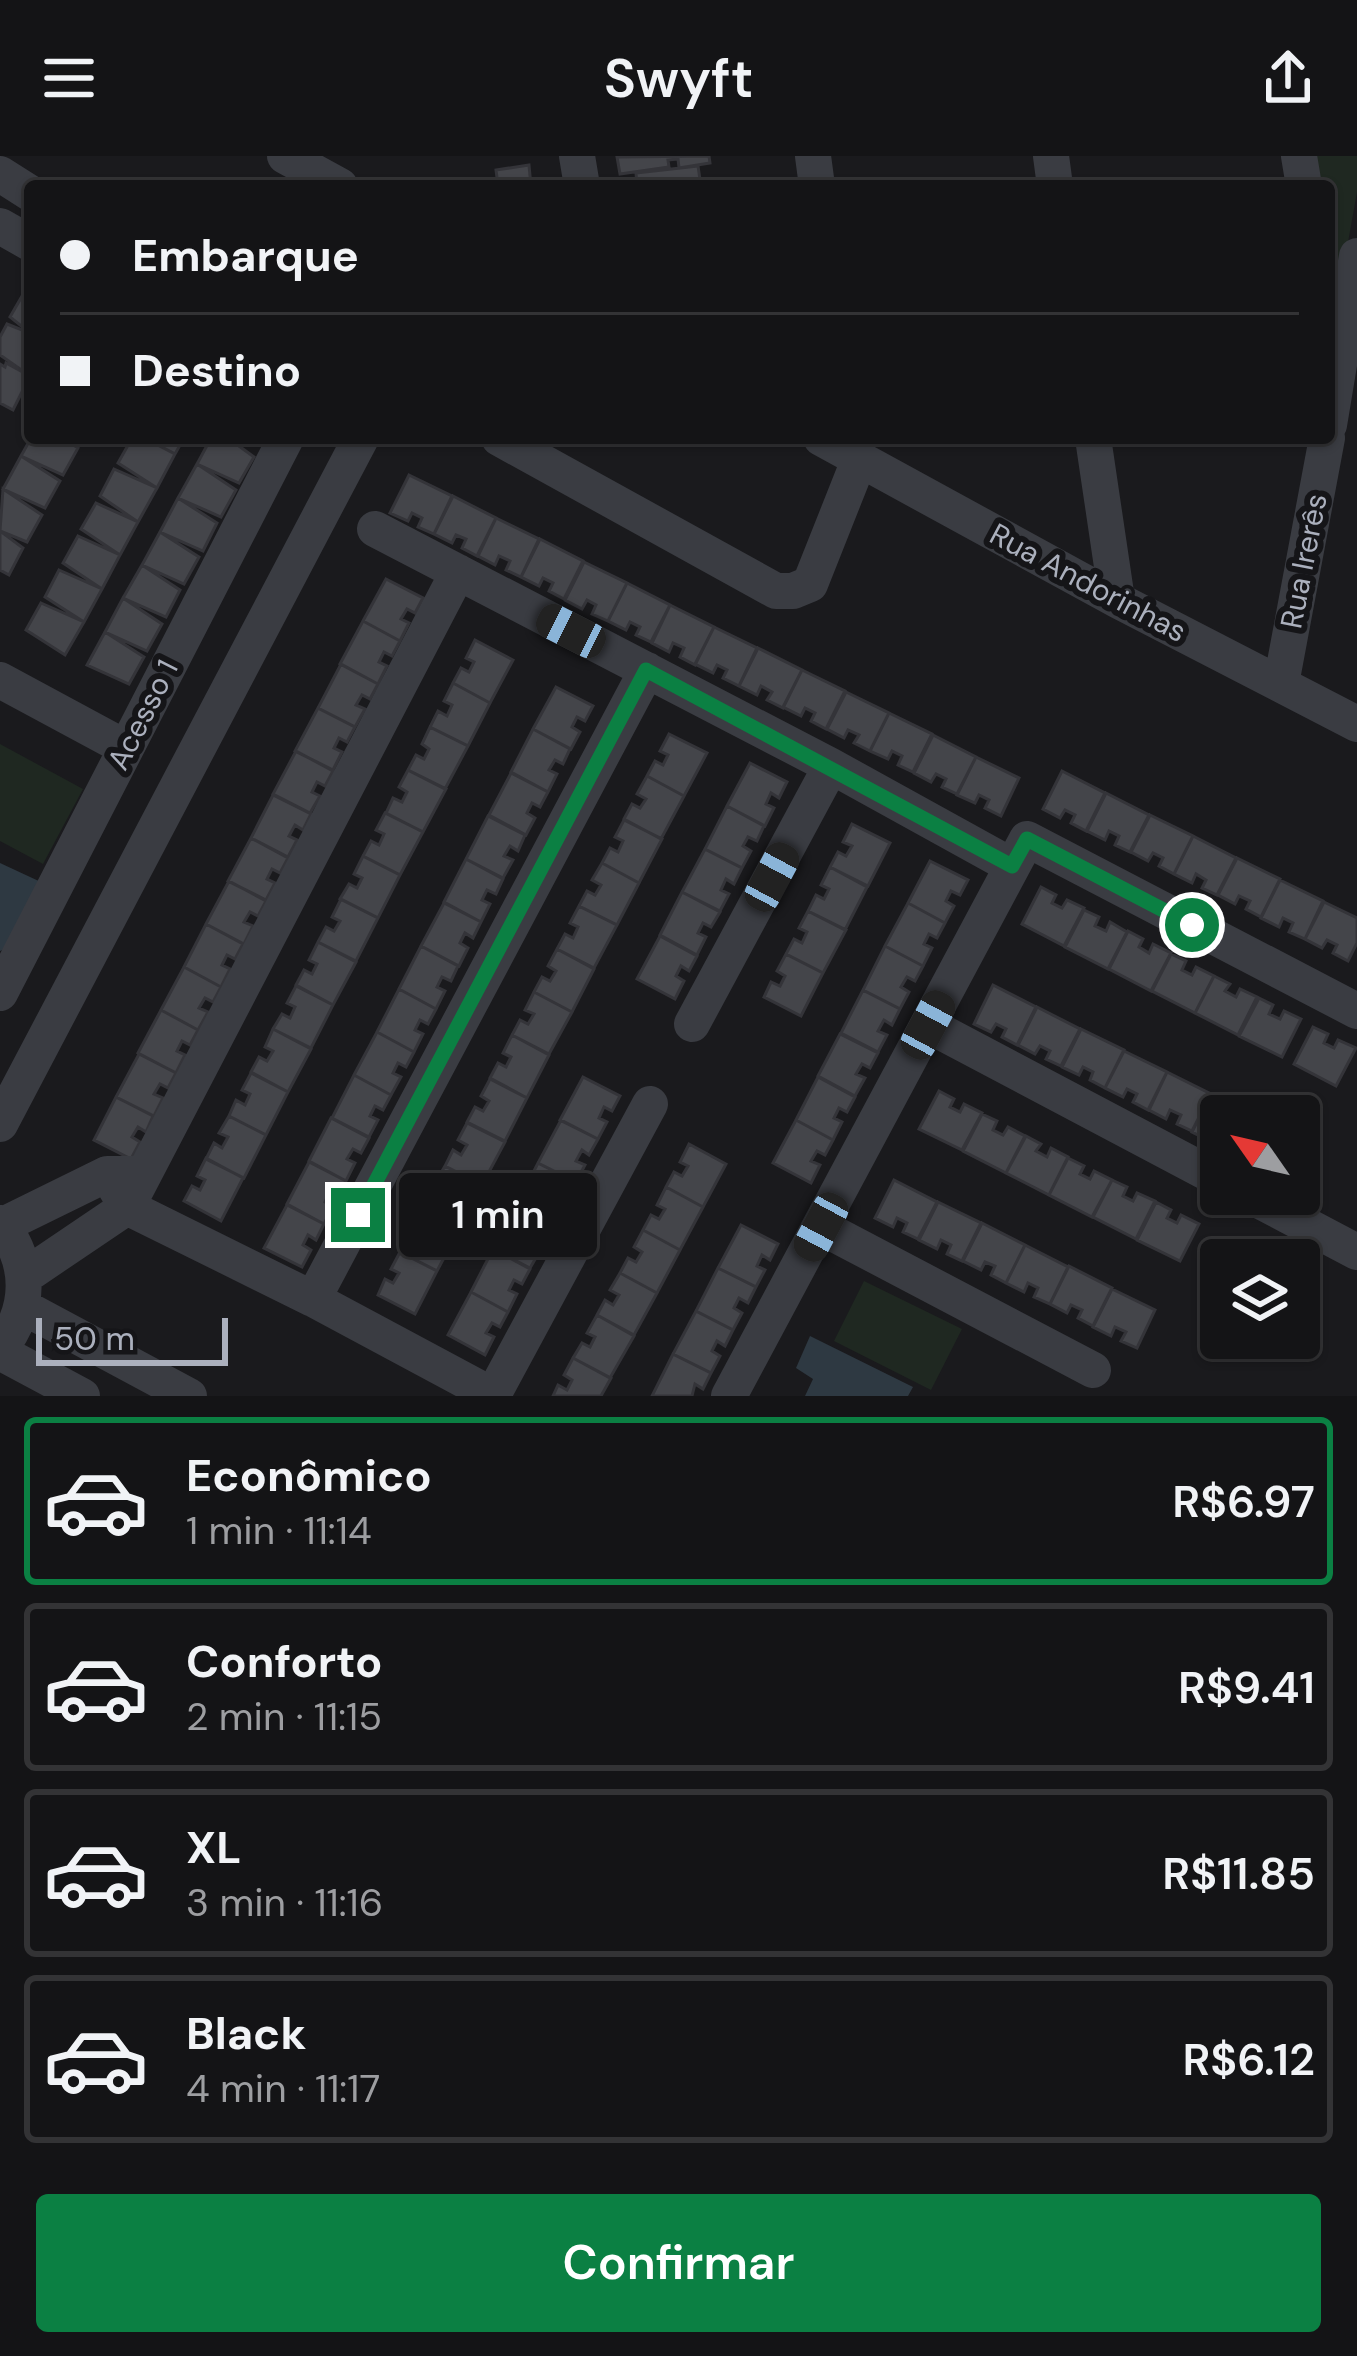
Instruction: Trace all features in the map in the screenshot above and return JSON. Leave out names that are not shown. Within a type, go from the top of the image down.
[{"type":"street","points":[[285,156],[330,174]]},
{"type":"street","points":[[1335,342],[1357,256]]},
{"type":"street","name":"Acesso 1","points":[[0,993],[283,444]]},
{"type":"street","points":[[0,1124],[358,444]]},
{"type":"street","points":[[511,444],[776,591],[794,591],[810,584],[858,448]]},
{"type":"street","points":[[1094,444],[1117,600]]},
{"type":"street","name":"Rua Irerês","points":[[1281,684],[1326,444]]},
{"type":"street","name":"Rua Andorinhas","points":[[858,448],[1117,600],[1357,724]]},
{"type":"street","points":[[375,529],[831,766],[1012,866]]},
{"type":"street","points":[[24,1292],[125,1185],[458,572]]},
{"type":"street","points":[[313,1299],[646,670]]},
{"type":"street","points":[[0,680],[126,748]]},
{"type":"street","points":[[692,1024],[831,766]]},
{"type":"street","points":[[729,1396],[1027,839],[1357,1011]]},
{"type":"street","points":[[928,1025],[1200,1169]]},
{"type":"street","points":[[82,1396],[0,1350],[14,1331],[24,1292],[18,1249],[1,1224],[39,1208],[125,1185],[313,1299],[494,1395],[650,1104]]},
{"type":"street","points":[[39,1208],[62,1249]]},
{"type":"street","points":[[1287,1215],[1357,1252]]},
{"type":"street","points":[[821,1227],[1093,1370]]},
{"type":"street","points":[[24,1292],[189,1396]]},
{"type":"shaded area","points":[[1311,156],[1357,156],[1357,192],[1335,315],[1335,180],[1314,180]]},
{"type":"shaded area","points":[[0,744],[83,789],[43,864],[0,841]]},
{"type":"shaded area","points":[[0,863],[43,883],[7,948],[0,951]]},
{"type":"shaded area","points":[[864,1281],[962,1329],[931,1390],[834,1341]]},
{"type":"shaded area","points":[[810,1336],[913,1387],[908,1396],[805,1396],[813,1379],[796,1368]]},
{"type":"building","points":[[709,156],[710,163],[679,168],[678,159],[668,160],[669,167],[620,174],[617,157]]},
{"type":"building","points":[[529,165],[530,180],[497,180],[496,170]]},
{"type":"building","points":[[698,166],[700,180],[637,180],[636,173]]},
{"type":"building","points":[[24,293],[24,328],[10,317]]},
{"type":"building","points":[[7,324],[24,331],[24,372],[0,355],[0,337]]},
{"type":"building","points":[[6,363],[24,373],[24,388],[13,410],[0,403],[0,364],[5,367]]},
{"type":"building","points":[[28,444],[78,448],[63,475],[21,456]]},
{"type":"building","points":[[129,444],[156,444],[175,454],[157,488],[118,463]]},
{"type":"building","points":[[156,444],[181,444],[175,454]]},
{"type":"building","points":[[208,444],[236,444],[254,457],[239,483],[197,464]]},
{"type":"building","points":[[21,456],[60,481],[45,508],[3,489]]},
{"type":"building","points":[[197,464],[236,490],[221,517],[178,498]]},
{"type":"building","points":[[114,469],[157,488],[138,522],[100,496]]},
{"type":"building","points":[[409,475],[452,496],[434,534],[418,527],[422,518],[412,513],[408,521],[390,513]]},
{"type":"building","points":[[3,489],[42,515],[27,542],[0,531]]},
{"type":"building","points":[[453,496],[496,518],[477,556],[462,548],[466,539],[456,535],[452,543],[434,534]]},
{"type":"building","points":[[178,498],[217,523],[203,551],[160,532]]},
{"type":"building","points":[[96,503],[138,522],[120,555],[81,529]]},
{"type":"building","points":[[496,518],[539,539],[521,577],[506,570],[510,561],[499,556],[495,565],[478,556]]},
{"type":"building","points":[[0,531],[23,548],[9,575],[0,570]]},
{"type":"building","points":[[160,532],[199,557],[184,584],[142,565]]},
{"type":"building","points":[[78,536],[120,555],[102,589],[63,563]]},
{"type":"building","points":[[540,539],[583,561],[564,599],[549,591],[553,583],[543,578],[539,586],[521,577]]},
{"type":"building","points":[[584,562],[627,583],[608,621],[592,614],[596,605],[587,600],[582,609],[565,600]]},
{"type":"building","points":[[142,565],[180,590],[166,617],[123,598]]},
{"type":"building","points":[[59,570],[102,589],[84,622],[45,597]]},
{"type":"building","points":[[386,579],[423,598],[415,613],[407,609],[401,619],[409,623],[400,641],[363,621]]},
{"type":"building","points":[[627,583],[670,605],[651,642],[636,635],[640,627],[630,622],[626,630],[608,621]]},
{"type":"building","points":[[123,598],[162,624],[147,651],[105,632]]},
{"type":"building","points":[[41,603],[84,622],[65,655],[26,630]]},
{"type":"building","points":[[670,605],[714,627],[695,665],[680,657],[684,648],[673,643],[669,652],[652,643]]},
{"type":"building","points":[[363,621],[400,641],[392,656],[384,652],[379,662],[387,666],[378,684],[340,664]]},
{"type":"building","points":[[714,627],[757,648],[739,686],[723,678],[727,670],[717,665],[713,673],[695,664]]},
{"type":"building","points":[[105,632],[144,657],[129,684],[87,665]]},
{"type":"building","points":[[475,640],[513,660],[490,703],[453,683],[461,668],[469,672],[474,662],[466,658]]},
{"type":"building","points":[[758,648],[802,670],[783,708],[767,700],[772,692],[761,686],[757,695],[739,686]]},
{"type":"building","points":[[341,664],[378,684],[370,699],[362,695],[356,705],[365,709],[355,727],[318,708]]},
{"type":"building","points":[[802,670],[845,691],[826,729],[811,721],[815,713],[805,708],[801,716],[783,707]]},
{"type":"building","points":[[453,683],[490,703],[468,746],[430,727],[438,711],[447,716],[452,705],[444,701]]},
{"type":"building","points":[[556,687],[593,706],[585,721],[577,717],[572,727],[580,732],[571,749],[533,729]]},
{"type":"building","points":[[846,692],[889,713],[870,751],[854,743],[859,735],[848,730],[844,738],[827,729]]},
{"type":"building","points":[[318,708],[355,727],[347,742],[339,738],[334,748],[342,752],[333,770],[295,751]]},
{"type":"building","points":[[889,713],[932,734],[913,772],[898,765],[902,756],[892,751],[888,759],[870,751]]},
{"type":"building","points":[[430,727],[468,746],[445,789],[408,770],[416,755],[424,759],[429,749],[422,744]]},
{"type":"building","points":[[533,729],[570,749],[563,764],[555,760],[549,770],[557,774],[548,792],[511,772]]},
{"type":"building","points":[[669,734],[707,753],[684,796],[647,776],[655,761],[663,765],[668,755],[660,751]]},
{"type":"building","points":[[933,735],[976,757],[957,794],[942,787],[946,779],[936,774],[931,782],[914,773]]},
{"type":"building","points":[[296,751],[333,771],[325,786],[317,782],[312,792],[320,796],[310,813],[273,794]]},
{"type":"building","points":[[976,757],[1019,778],[1001,816],[985,808],[989,800],[979,795],[975,803],[957,795]]},
{"type":"building","points":[[750,763],[787,782],[779,798],[771,793],[766,804],[774,808],[765,826],[727,806]]},
{"type":"building","points":[[408,770],[446,789],[423,832],[386,813],[393,798],[402,802],[407,792],[399,787]]},
{"type":"building","points":[[1062,771],[1105,793],[1086,831],[1071,823],[1075,815],[1065,810],[1060,818],[1043,809]]},
{"type":"building","points":[[511,773],[548,792],[540,807],[532,803],[527,813],[535,818],[526,835],[489,815]]},
{"type":"building","points":[[647,776],[684,796],[661,839],[624,819],[632,804],[640,808],[646,799],[637,794]]},
{"type":"building","points":[[1106,793],[1149,815],[1130,852],[1115,845],[1119,836],[1109,831],[1105,840],[1087,831]]},
{"type":"building","points":[[273,795],[311,814],[303,830],[295,825],[289,836],[297,840],[288,857],[251,838]]},
{"type":"building","points":[[727,806],[764,826],[757,841],[748,837],[743,846],[751,851],[742,868],[705,849]]},
{"type":"building","points":[[385,813],[423,832],[400,875],[363,856],[371,841],[379,845],[384,834],[376,830]]},
{"type":"building","points":[[1150,815],[1193,836],[1174,874],[1159,866],[1163,858],[1153,853],[1148,861],[1131,852]]},
{"type":"building","points":[[488,816],[525,835],[518,851],[510,846],[504,856],[513,860],[503,878],[466,859]]},
{"type":"building","points":[[624,820],[662,839],[639,883],[602,863],[610,848],[618,852],[623,841],[615,837]]},
{"type":"building","points":[[852,824],[890,843],[868,886],[830,867],[838,852],[846,856],[852,846],[843,842]]},
{"type":"building","points":[[1193,836],[1236,858],[1217,895],[1202,888],[1206,880],[1196,874],[1192,883],[1174,874]]},
{"type":"building","points":[[251,838],[288,858],[280,873],[272,869],[267,879],[275,883],[266,900],[228,881]]},
{"type":"building","points":[[705,849],[742,868],[734,884],[726,879],[721,890],[729,894],[720,911],[682,892]]},
{"type":"building","points":[[363,856],[400,875],[378,918],[340,899],[349,884],[357,888],[362,878],[354,874]]},
{"type":"building","points":[[1237,858],[1280,879],[1261,917],[1246,909],[1250,901],[1239,896],[1235,904],[1218,895]]},
{"type":"building","points":[[466,859],[503,879],[496,894],[487,890],[482,900],[490,904],[481,922],[444,902]]},
{"type":"building","points":[[930,861],[968,880],[960,895],[951,891],[946,901],[954,906],[945,923],[908,903]]},
{"type":"building","points":[[602,863],[639,883],[617,925],[579,906],[587,891],[595,895],[601,885],[592,880]]},
{"type":"building","points":[[830,867],[867,887],[845,930],[808,911],[816,895],[824,899],[829,889],[821,885]]},
{"type":"building","points":[[1280,880],[1323,901],[1305,939],[1289,932],[1293,923],[1283,918],[1279,927],[1261,918]]},
{"type":"building","points":[[229,881],[266,901],[258,916],[250,912],[244,922],[253,926],[244,944],[206,924]]},
{"type":"building","points":[[1041,887],[1056,895],[1052,903],[1062,908],[1067,900],[1084,908],[1064,946],[1022,924]]},
{"type":"building","points":[[682,892],[720,912],[711,927],[703,923],[698,933],[706,937],[697,955],[660,935]]},
{"type":"building","points":[[341,899],[378,918],[356,961],[318,942],[326,927],[334,931],[340,921],[332,917]]},
{"type":"building","points":[[1324,902],[1357,918],[1357,943],[1348,961],[1333,953],[1337,945],[1327,940],[1322,948],[1305,939]]},
{"type":"building","points":[[444,903],[481,922],[473,938],[465,933],[460,943],[468,948],[459,966],[421,946]]},
{"type":"building","points":[[908,903],[945,923],[937,938],[929,934],[924,944],[932,948],[923,966],[885,946]]},
{"type":"building","points":[[579,906],[617,925],[594,968],[557,949],[565,934],[573,938],[578,927],[570,923]]},
{"type":"building","points":[[1084,910],[1099,917],[1095,926],[1106,931],[1110,922],[1127,932],[1108,969],[1065,947]]},
{"type":"building","points":[[808,911],[846,930],[823,973],[786,954],[794,939],[802,943],[807,932],[799,928]]},
{"type":"building","points":[[206,924],[243,944],[235,959],[227,955],[222,965],[230,969],[221,987],[184,967]]},
{"type":"building","points":[[1128,931],[1143,939],[1139,947],[1149,953],[1153,944],[1171,953],[1151,991],[1109,969]]},
{"type":"building","points":[[660,936],[697,956],[689,971],[681,966],[676,976],[684,981],[675,999],[637,979]]},
{"type":"building","points":[[318,942],[356,962],[333,1005],[296,985],[304,970],[312,974],[317,964],[309,960]]},
{"type":"building","points":[[421,946],[458,966],[451,981],[442,977],[437,987],[445,991],[436,1009],[399,989]]},
{"type":"building","points":[[885,946],[923,966],[915,981],[907,977],[901,987],[909,992],[900,1009],[863,990]]},
{"type":"building","points":[[557,949],[594,969],[572,1012],[534,992],[542,977],[550,981],[556,971],[548,966]]},
{"type":"building","points":[[786,954],[823,973],[801,1016],[764,997],[771,982],[780,986],[785,976],[777,971]]},
{"type":"building","points":[[1171,954],[1186,961],[1182,970],[1192,975],[1196,967],[1214,976],[1195,1013],[1152,991]]},
{"type":"building","points":[[184,967],[221,987],[213,1002],[205,998],[199,1008],[208,1012],[198,1030],[161,1010]]},
{"type":"building","points":[[1214,976],[1230,984],[1225,991],[1236,997],[1240,989],[1257,997],[1238,1035],[1195,1013]]},
{"type":"building","points":[[993,985],[1036,1007],[1017,1045],[1002,1037],[1006,1029],[996,1024],[991,1032],[974,1024]]},
{"type":"building","points":[[296,986],[333,1005],[311,1048],[273,1029],[282,1014],[290,1018],[295,1007],[287,1003]]},
{"type":"building","points":[[399,989],[436,1009],[428,1024],[420,1020],[415,1030],[423,1034],[414,1052],[377,1032]]},
{"type":"building","points":[[863,990],[900,1009],[892,1025],[884,1020],[878,1031],[887,1035],[878,1052],[841,1033]]},
{"type":"building","points":[[534,992],[572,1012],[549,1054],[512,1035],[520,1020],[528,1024],[534,1014],[525,1010]]},
{"type":"building","points":[[1259,998],[1273,1005],[1269,1014],[1280,1019],[1284,1011],[1301,1019],[1282,1057],[1239,1036]]},
{"type":"building","points":[[1037,1007],[1080,1029],[1061,1066],[1046,1059],[1050,1051],[1040,1046],[1035,1054],[1018,1045]]},
{"type":"building","points":[[161,1010],[198,1030],[190,1045],[182,1041],[177,1051],[185,1055],[176,1073],[138,1053]]},
{"type":"building","points":[[1313,1027],[1328,1034],[1324,1043],[1334,1048],[1338,1040],[1356,1048],[1336,1086],[1294,1064]]},
{"type":"building","points":[[273,1029],[311,1049],[288,1092],[251,1072],[259,1057],[267,1061],[273,1051],[265,1047]]},
{"type":"building","points":[[1081,1029],[1124,1050],[1105,1088],[1090,1080],[1093,1072],[1083,1067],[1079,1075],[1062,1067]]},
{"type":"building","points":[[377,1032],[414,1052],[406,1067],[398,1063],[393,1073],[401,1077],[391,1095],[354,1075]]},
{"type":"building","points":[[840,1034],[878,1053],[870,1068],[862,1064],[856,1074],[865,1078],[855,1096],[818,1076]]},
{"type":"building","points":[[512,1035],[549,1055],[527,1098],[490,1078],[498,1063],[506,1067],[511,1057],[503,1053]]},
{"type":"building","points":[[1124,1051],[1167,1072],[1148,1110],[1133,1102],[1137,1094],[1127,1089],[1123,1097],[1105,1088]]},
{"type":"building","points":[[139,1054],[176,1073],[168,1088],[160,1084],[154,1094],[163,1098],[154,1116],[116,1097]]},
{"type":"building","points":[[1167,1072],[1211,1094],[1200,1095],[1200,1115],[1192,1131],[1177,1124],[1181,1115],[1170,1110],[1166,1119],[1149,1110]]},
{"type":"building","points":[[251,1073],[288,1092],[266,1135],[229,1116],[236,1100],[245,1105],[250,1094],[242,1090]]},
{"type":"building","points":[[354,1075],[391,1095],[383,1110],[375,1106],[370,1116],[378,1120],[369,1137],[332,1118]]},
{"type":"building","points":[[583,1077],[620,1096],[612,1111],[604,1107],[599,1118],[607,1122],[598,1139],[560,1120]]},
{"type":"building","points":[[818,1077],[855,1097],[847,1112],[839,1108],[834,1118],[842,1122],[833,1140],[796,1120]]},
{"type":"building","points":[[490,1079],[527,1098],[505,1141],[467,1122],[475,1107],[483,1111],[489,1101],[481,1096]]},
{"type":"building","points":[[939,1091],[954,1099],[950,1107],[960,1112],[964,1104],[982,1113],[962,1150],[919,1129]]},
{"type":"building","points":[[116,1097],[153,1116],[146,1132],[138,1127],[132,1137],[140,1142],[131,1159],[94,1140]]},
{"type":"building","points":[[982,1114],[997,1121],[993,1130],[1003,1135],[1008,1127],[1025,1136],[1006,1173],[963,1151]]},
{"type":"building","points":[[229,1116],[266,1135],[244,1178],[206,1159],[214,1143],[222,1148],[228,1137],[219,1133]]},
{"type":"building","points":[[331,1118],[369,1138],[361,1153],[353,1149],[347,1159],[355,1163],[346,1181],[309,1161]]},
{"type":"building","points":[[561,1120],[598,1139],[589,1155],[582,1150],[576,1161],[585,1165],[576,1182],[538,1163]]},
{"type":"building","points":[[796,1120],[833,1140],[825,1155],[817,1151],[811,1161],[820,1165],[811,1183],[773,1163]]},
{"type":"building","points":[[467,1123],[505,1142],[482,1185],[445,1166],[453,1150],[461,1155],[467,1145],[458,1140]]},
{"type":"building","points":[[1026,1136],[1041,1144],[1036,1151],[1047,1157],[1051,1148],[1068,1157],[1049,1195],[1006,1173]]},
{"type":"building","points":[[689,1144],[726,1164],[703,1207],[666,1187],[674,1172],[682,1176],[688,1166],[680,1162]]},
{"type":"building","points":[[206,1158],[243,1178],[221,1221],[184,1201],[192,1186],[200,1190],[205,1180],[197,1176]]},
{"type":"building","points":[[1068,1158],[1084,1166],[1080,1174],[1090,1179],[1094,1171],[1112,1180],[1092,1217],[1049,1195]]},
{"type":"building","points":[[309,1162],[346,1181],[338,1196],[330,1192],[325,1202],[333,1207],[324,1224],[287,1204]]},
{"type":"building","points":[[538,1163],[575,1182],[567,1198],[559,1193],[554,1203],[562,1208],[553,1225],[516,1206]]},
{"type":"building","points":[[445,1166],[482,1185],[459,1228],[422,1208],[431,1193],[438,1198],[444,1188],[435,1183]]},
{"type":"building","points":[[894,1180],[937,1202],[918,1239],[903,1232],[907,1223],[897,1218],[893,1227],[875,1218]]},
{"type":"building","points":[[1112,1180],[1127,1187],[1123,1196],[1133,1201],[1137,1193],[1155,1201],[1136,1239],[1093,1217]]},
{"type":"building","points":[[666,1187],[703,1207],[680,1250],[643,1230],[651,1215],[659,1219],[665,1209],[657,1205]]},
{"type":"building","points":[[938,1202],[981,1223],[962,1261],[947,1254],[951,1245],[941,1240],[937,1249],[919,1240]]},
{"type":"building","points":[[1156,1202],[1171,1210],[1167,1218],[1177,1223],[1181,1215],[1199,1224],[1180,1261],[1137,1240]]},
{"type":"building","points":[[287,1205],[324,1224],[316,1240],[308,1235],[303,1245],[311,1250],[302,1267],[264,1248]]},
{"type":"building","points":[[515,1206],[553,1225],[545,1240],[537,1236],[531,1247],[540,1251],[530,1268],[493,1249]]},
{"type":"building","points":[[422,1209],[460,1228],[437,1271],[400,1252],[408,1237],[416,1241],[421,1231],[413,1226]]},
{"type":"building","points":[[982,1223],[1025,1245],[1006,1283],[991,1275],[995,1266],[985,1262],[981,1270],[963,1261]]},
{"type":"building","points":[[741,1225],[778,1244],[770,1260],[762,1255],[757,1266],[765,1270],[756,1287],[718,1268]]},
{"type":"building","points":[[643,1230],[680,1250],[657,1293],[620,1273],[628,1258],[636,1262],[642,1252],[634,1247]]},
{"type":"building","points":[[1025,1245],[1068,1267],[1050,1304],[1034,1297],[1038,1288],[1028,1283],[1024,1292],[1006,1283]]},
{"type":"building","points":[[493,1249],[530,1269],[522,1284],[514,1280],[509,1290],[517,1294],[508,1312],[471,1292]]},
{"type":"building","points":[[400,1252],[437,1271],[415,1314],[378,1295],[385,1279],[393,1283],[399,1273],[391,1269]]},
{"type":"building","points":[[1069,1266],[1112,1288],[1093,1326],[1078,1318],[1082,1310],[1071,1305],[1067,1313],[1050,1304]]},
{"type":"building","points":[[718,1268],[756,1287],[748,1303],[739,1298],[734,1308],[742,1313],[733,1330],[696,1311]]},
{"type":"building","points":[[620,1273],[657,1293],[634,1335],[597,1315],[605,1300],[613,1305],[619,1295],[610,1290]]},
{"type":"building","points":[[1112,1289],[1155,1310],[1137,1348],[1121,1341],[1126,1332],[1115,1327],[1111,1336],[1093,1327]]},
{"type":"building","points":[[471,1292],[508,1312],[500,1327],[492,1323],[486,1333],[494,1337],[485,1355],[448,1335]]},
{"type":"building","points":[[696,1311],[733,1330],[725,1346],[717,1341],[712,1351],[720,1356],[711,1373],[673,1354]]},
{"type":"building","points":[[597,1315],[634,1336],[610,1378],[573,1358],[582,1343],[590,1347],[595,1337],[587,1333]]},
{"type":"building","points":[[673,1354],[711,1373],[703,1389],[695,1384],[692,1396],[652,1396]]},
{"type":"building","points":[[573,1358],[611,1378],[601,1396],[553,1396],[558,1385],[567,1390],[572,1380],[564,1375]]},
{"type":"route","points":[[358,1215],[646,670],[1012,866],[1027,839],[1192,925]]}]
